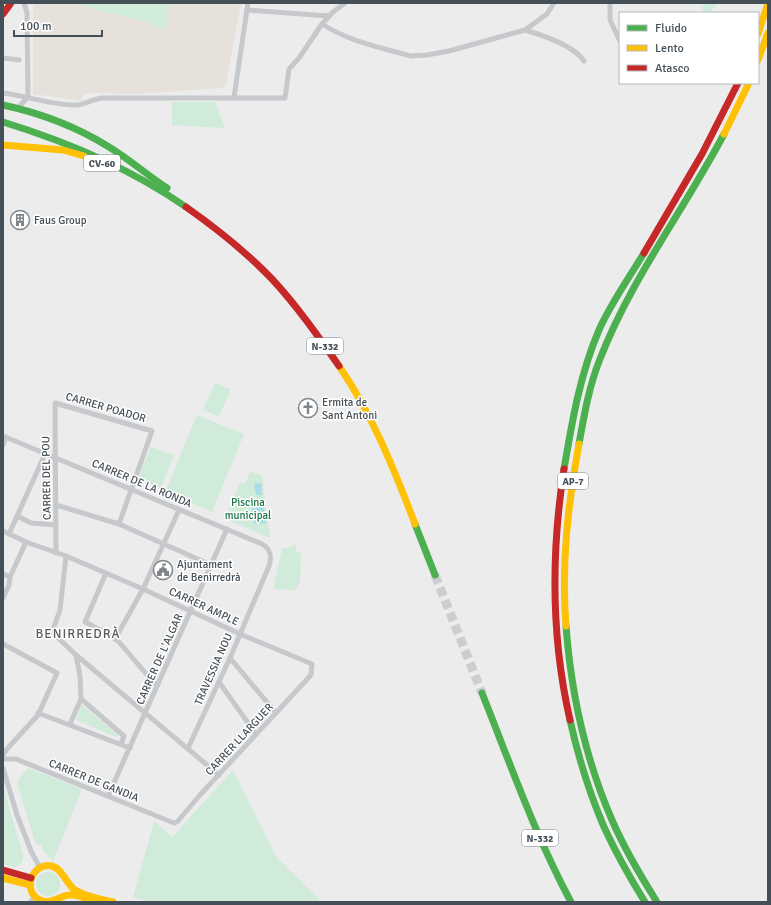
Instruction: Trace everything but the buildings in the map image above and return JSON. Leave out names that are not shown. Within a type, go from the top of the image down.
[{"type":"main road","points":[[3,14],[11,3]]},
{"type":"main road","points":[[759,31],[768,3]]},
{"type":"main road","points":[[759,57],[768,33]]},
{"type":"main road","name":"AP-7","points":[[645,902],[624,867],[597,810],[584,776],[570,726],[564,690],[557,628],[554,579],[557,522],[563,474],[579,389],[588,360],[601,327],[635,266],[717,128],[738,84]]},
{"type":"main road","name":"AP-7","points":[[657,902],[630,857],[607,810],[591,765],[580,724],[568,646],[565,543],[571,491],[587,400],[604,346],[630,294],[707,167],[749,84]]},
{"type":"main road","points":[[5,105],[71,128],[108,147],[197,208],[204,219]]},
{"type":"main road","name":"N-332","points":[[3,122],[48,136],[98,156],[160,190],[204,219],[236,245],[264,271],[290,300],[318,336],[349,381],[371,420],[435,575]]},
{"type":"main road","name":"CV-60","points":[[3,145],[49,148],[78,153],[100,162],[170,201],[193,211]]},
{"type":"main road","name":"N-332","points":[[482,693],[544,847],[571,902]]},
{"type":"main road","points":[[96,902],[70,895],[49,902],[32,899],[30,882],[33,874],[40,868],[45,866],[55,868],[59,870],[75,890],[114,902]]},
{"type":"main road","points":[[3,870],[30,882]]},
{"type":"main road","points":[[3,878],[30,882]]},
{"type":"main road","points":[[59,898],[65,890],[65,879]]},
{"type":"street","points":[[17,109],[28,97],[27,19],[26,7],[24,3]]},
{"type":"street","points":[[234,97],[248,3]]},
{"type":"street","points":[[3,93],[63,104],[78,105],[102,98],[285,98],[289,70],[322,24],[345,3]]},
{"type":"street","points":[[322,24],[353,39],[411,56],[417,56],[449,51],[525,30],[547,14],[551,10],[554,3]]},
{"type":"street","points":[[610,3],[610,20],[619,39]]},
{"type":"street","points":[[247,10],[329,16]]},
{"type":"street","points":[[525,30],[571,50],[579,55],[584,61]]},
{"type":"street","points":[[3,58],[19,60]]},
{"type":"street","name":"CARRER DEL POU","points":[[55,403],[56,552]]},
{"type":"street","name":"CARRER POADOR","points":[[55,403],[152,431],[130,489]]},
{"type":"street","points":[[3,445],[5,437]]},
{"type":"street","name":"CARRER DE LA RONDA","points":[[5,437],[262,544],[266,546],[270,553]]},
{"type":"street","points":[[9,534],[45,454]]},
{"type":"street","points":[[119,524],[130,489]]},
{"type":"street","points":[[56,505],[119,524],[211,565]]},
{"type":"street","points":[[115,639],[143,589],[180,510]]},
{"type":"street","points":[[18,516],[31,522],[56,525]]},
{"type":"street","name":"CARRER DE L'ALGAR","points":[[108,796],[146,714],[227,530]]},
{"type":"street","name":"CARRER AMPLE","points":[[3,531],[26,542],[56,552],[106,573],[240,634],[312,664]]},
{"type":"street","points":[[3,598],[9,585],[10,577],[26,542]]},
{"type":"street","name":"TRAVESSIA NOU","points":[[188,748],[230,658],[269,566],[271,559],[270,553]]},
{"type":"street","points":[[66,556],[61,606],[59,616],[52,632],[76,655],[219,775]]},
{"type":"street","points":[[106,573],[85,622],[115,639],[154,684],[158,685]]},
{"type":"street","points":[[3,574],[10,577]]},
{"type":"street","points":[[3,644],[57,673],[38,713],[6,750],[4,758]]},
{"type":"street","points":[[70,724],[81,699],[80,676],[76,655]]},
{"type":"street","points":[[230,658],[276,714]]},
{"type":"street","name":"CARRER LLARGUER","points":[[174,823],[178,822],[256,734],[311,675],[312,664]]},
{"type":"street","points":[[219,682],[256,734]]},
{"type":"street","points":[[81,699],[124,736],[121,744]]},
{"type":"street","points":[[38,713],[130,748]]},
{"type":"street","name":"CARRER DE GANDIA","points":[[4,758],[16,759],[174,823]]},
{"type":"street","points":[[3,768],[17,815],[31,851],[40,868]]},
{"type":"shaded area","points":[[33,3],[241,3],[226,84],[222,88],[138,94],[83,94],[83,101],[33,94]]},
{"type":"green space","points":[[70,3],[170,3],[165,30],[151,26],[151,23]]},
{"type":"green space","points":[[707,3],[719,3],[710,12],[705,12],[701,8]]},
{"type":"green space","points":[[172,102],[215,102],[225,128],[172,125]]},
{"type":"green space","points":[[215,383],[231,389],[219,416],[203,410]]},
{"type":"green space","points":[[197,415],[244,434],[212,512],[165,492]]},
{"type":"green space","points":[[151,447],[174,455],[161,488],[142,481],[139,476]]},
{"type":"green space","name":"Piscina municipal","points":[[250,472],[262,475],[270,538],[225,519],[240,482],[245,484]]},
{"type":"green space","points":[[296,545],[296,552],[301,553],[300,584],[298,584],[296,590],[281,590],[273,588],[282,549]]},
{"type":"green space","points":[[82,705],[118,735],[116,737],[76,720]]},
{"type":"green space","points":[[28,768],[82,789],[53,861],[40,844],[37,845],[34,839],[17,782]]},
{"type":"green space","points":[[233,770],[277,858],[319,899],[319,902],[151,902],[133,897],[154,821],[172,837]]},
{"type":"green space","points":[[3,787],[23,855],[22,862],[15,867],[3,864]]},
{"type":"green space","points":[[48,872],[57,875],[60,884],[57,893],[48,896],[39,893],[36,884],[39,875]]},
{"type":"water","points":[[261,483],[262,495],[256,495],[254,484]]},
{"type":"water","points":[[263,501],[266,523],[254,524],[251,502]]},
{"type":"tunnel","points":[[435,575],[482,693]]},
{"type":"traffic: fast","points":[[3,105],[31,112],[84,133],[116,152],[167,188]]},
{"type":"traffic: fast","points":[[3,122],[51,138],[98,157],[143,180],[186,207]]},
{"type":"traffic: fast","points":[[579,444],[587,401],[593,380],[613,329],[642,273],[724,134]]},
{"type":"traffic: fast","points":[[564,469],[577,398],[592,347],[609,310],[644,253]]},
{"type":"traffic: fast","points":[[415,524],[435,575]]},
{"type":"traffic: fast","points":[[566,626],[568,651],[576,700],[594,773],[602,797],[622,841],[638,872],[657,902]]},
{"type":"traffic: fast","points":[[482,693],[534,825],[571,902]]},
{"type":"traffic: fast","points":[[570,720],[584,774],[593,801],[618,856],[645,902]]},
{"type":"traffic: slow","points":[[759,31],[768,3]]},
{"type":"traffic: slow","points":[[759,57],[768,33]]},
{"type":"traffic: slow","points":[[724,134],[749,84]]},
{"type":"traffic: slow","points":[[3,145],[63,150],[84,156]]},
{"type":"traffic: slow","points":[[339,366],[362,403],[382,442],[415,524]]},
{"type":"traffic: slow","points":[[566,626],[564,580],[566,535],[579,444]]},
{"type":"traffic: slow","points":[[96,902],[73,895],[55,900],[40,900],[34,896],[31,890],[31,878],[39,868],[52,866],[62,873],[75,890],[88,896],[113,902]]},
{"type":"traffic: slow","points":[[3,878],[30,885]]},
{"type":"traffic: jam","points":[[3,14],[11,3]]},
{"type":"traffic: jam","points":[[644,253],[702,154],[737,84]]},
{"type":"traffic: jam","points":[[186,207],[252,259],[272,279],[299,310],[339,366]]},
{"type":"traffic: jam","points":[[564,469],[557,532],[555,595],[559,658],[570,720]]},
{"type":"traffic: jam","points":[[3,870],[31,878]]},
{"type":"place","name":"Faus Group","points":[[20,220]]},
{"type":"place","name":"Ermita de Sant Antoni","points":[[308,408]]},
{"type":"place","name":"Ajuntament de Benirredrà","points":[[163,570]]},
{"type":"district","name":"BENIRREDRÀ","points":[[78,633]]}]
